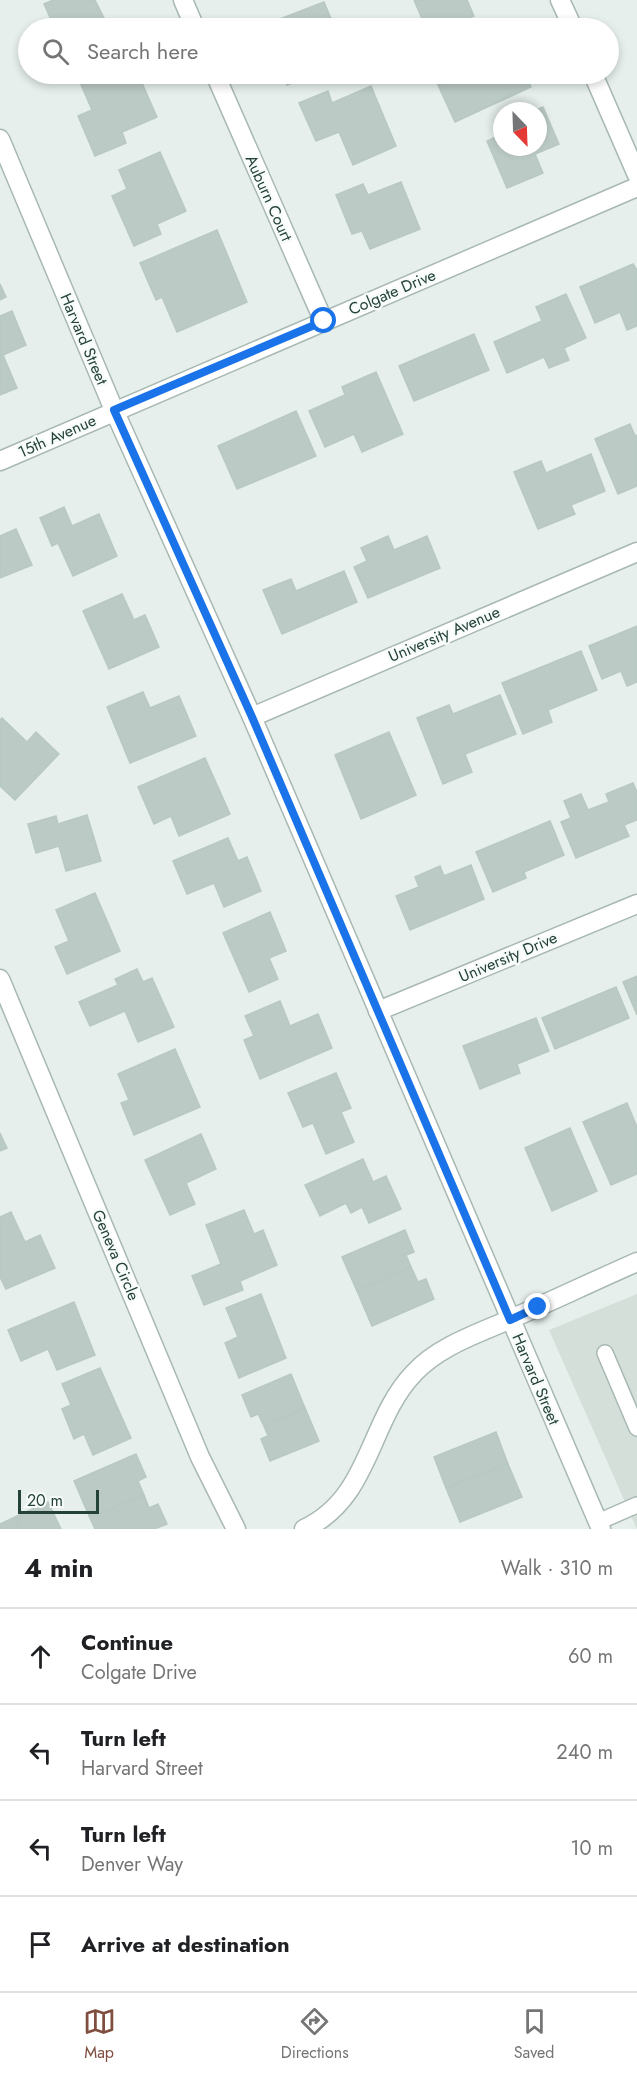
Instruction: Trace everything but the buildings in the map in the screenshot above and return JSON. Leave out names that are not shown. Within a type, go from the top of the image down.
[{"type":"street","points":[[183,0],[191,18]]},
{"type":"street","points":[[561,0],[569,18]]},
{"type":"street","name":"Auburn Court","points":[[219,84],[324,321]]},
{"type":"street","points":[[597,84],[637,175]]},
{"type":"street","name":"Harvard Street","points":[[0,139],[114,410],[252,717],[599,1526]]},
{"type":"street","name":"Colgate Drive","points":[[114,410],[637,187]]},
{"type":"street","name":"15th Avenue","points":[[0,461],[114,410]]},
{"type":"street","name":"University Avenue","points":[[252,717],[637,552]]},
{"type":"street","name":"University Drive","points":[[378,1011],[637,904]]},
{"type":"street","name":"Geneva Circle","points":[[0,979],[200,1457],[236,1529]]},
{"type":"street","points":[[304,1529],[337,1506],[361,1473],[388,1405],[415,1371],[460,1340],[510,1320],[637,1262]]},
{"type":"lane","points":[[605,1353],[637,1428]]},
{"type":"lane","points":[[599,1526],[637,1505]]},
{"type":"shaded area","points":[[637,1294],[637,1529],[549,1330]]},
{"type":"route","points":[[324,321],[114,410],[252,717],[510,1320],[538,1307]]}]
